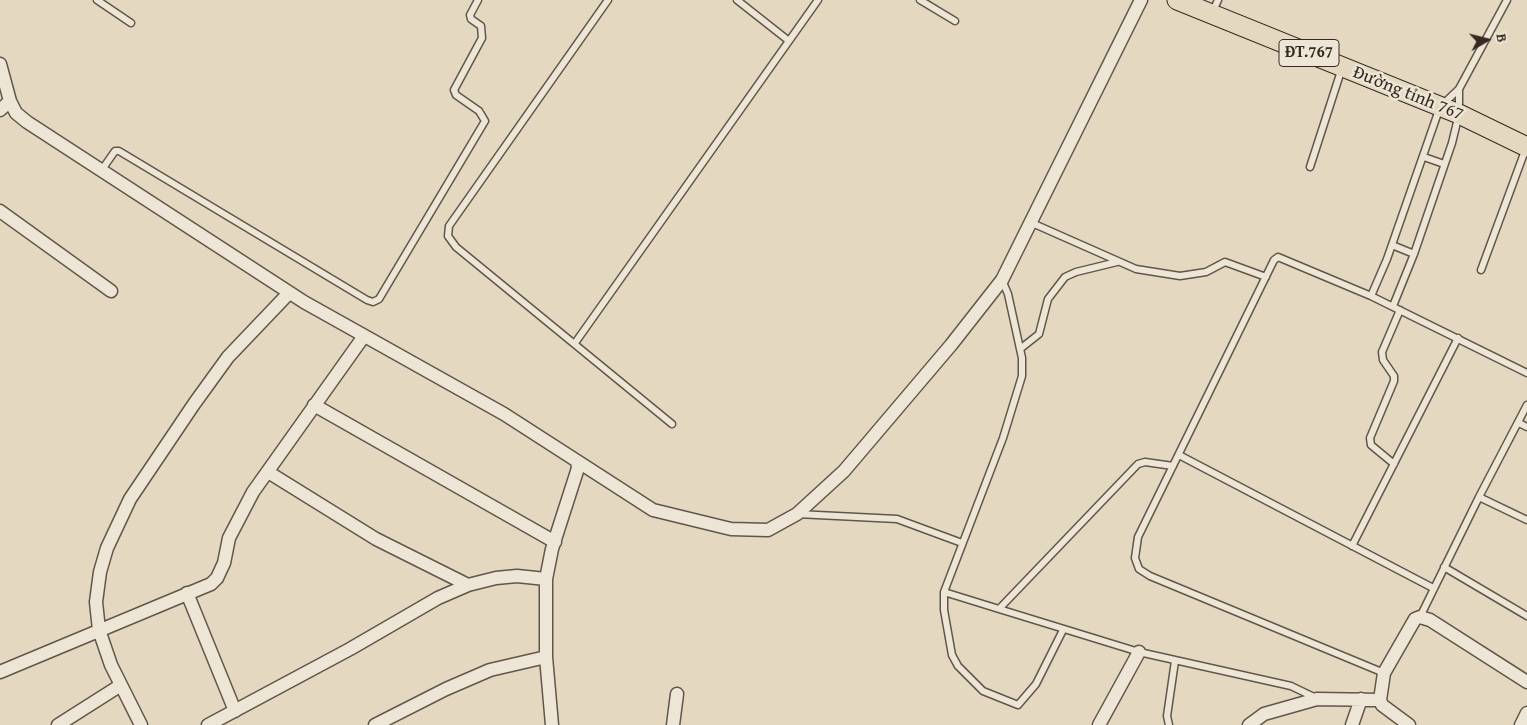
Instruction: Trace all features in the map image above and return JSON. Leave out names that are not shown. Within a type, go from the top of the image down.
[{"type":"main road","name":"Đường tỉnh 767","points":[[1177,0],[1215,7],[1342,67],[1459,114],[1527,147]]},
{"type":"street","points":[[0,64],[10,101],[16,113],[27,122],[289,293],[504,414],[653,510],[731,529],[763,532],[797,514],[844,471],[951,345],[1002,280],[1032,223],[1141,0]]},
{"type":"street","points":[[0,110],[10,101]]},
{"type":"street","points":[[0,211],[111,291]]},
{"type":"street","points":[[141,725],[111,665],[99,630],[96,602],[100,572],[107,548],[130,499],[228,357],[289,293]]},
{"type":"street","points":[[0,672],[210,584],[220,573],[229,538],[253,492],[364,336]]},
{"type":"street","points":[[314,405],[555,542]]},
{"type":"street","points":[[552,725],[546,656],[546,579],[555,542],[578,468],[577,461]]},
{"type":"street","points":[[268,472],[376,538],[468,585]]},
{"type":"street","points":[[208,725],[350,649],[438,598],[468,585],[496,578],[517,576],[546,579]]},
{"type":"street","points":[[187,593],[235,711]]},
{"type":"street","points":[[1380,700],[1384,673],[1415,619],[1420,617],[1430,620],[1527,682]]},
{"type":"street","points":[[1099,725],[1140,652]]},
{"type":"street","points":[[375,725],[446,688],[490,670],[546,656]]},
{"type":"street","points":[[58,725],[121,685]]},
{"type":"street","points":[[674,725],[677,694]]},
{"type":"street","points":[[1249,725],[1264,714],[1317,699],[1380,700],[1390,712],[1409,725]]},
{"type":"street","points":[[1352,725],[1361,699]]},
{"type":"street","points":[[1521,725],[1527,713]]},
{"type":"lane","points":[[97,0],[131,23]]},
{"type":"lane","points":[[101,171],[115,151],[119,151],[367,300],[372,302],[379,299],[485,121],[479,111],[456,95],[454,90],[482,38],[481,26],[470,15],[478,0]]},
{"type":"lane","points":[[608,0],[449,226],[448,236],[456,247],[672,424]]},
{"type":"lane","points":[[737,0],[789,41]]},
{"type":"lane","points":[[575,343],[818,0]]},
{"type":"lane","points":[[920,0],[955,21]]},
{"type":"lane","points":[[1370,296],[1392,245],[1440,107],[1459,89],[1507,0]]},
{"type":"lane","points":[[1310,167],[1342,67]]},
{"type":"lane","points":[[1393,306],[1414,254],[1444,164],[1459,114],[1459,89]]},
{"type":"lane","points":[[1481,270],[1527,147]]},
{"type":"lane","points":[[1424,157],[1444,164]]},
{"type":"lane","points":[[1032,223],[1136,269],[1180,276],[1206,272],[1222,263],[1228,262],[1266,277]]},
{"type":"lane","points":[[1392,245],[1414,254]]},
{"type":"lane","points":[[1384,673],[1150,576],[1139,569],[1135,558],[1138,537],[1266,277],[1278,257],[1393,306],[1527,373]]},
{"type":"lane","points":[[1020,350],[1039,334],[1048,299],[1065,278],[1076,272],[1117,262]]},
{"type":"lane","points":[[1002,280],[1008,294],[1023,366],[1020,385],[999,447],[944,592],[944,610],[954,661],[983,691],[1018,705],[1036,684],[1063,630]]},
{"type":"lane","points":[[1394,464],[1372,445],[1370,438],[1394,381],[1383,360],[1382,352],[1400,310]]},
{"type":"lane","points":[[1352,546],[1458,338]]},
{"type":"lane","points":[[1420,617],[1479,496],[1527,405]]},
{"type":"lane","points":[[1519,423],[1527,427]]},
{"type":"lane","points":[[1179,455],[1433,588]]},
{"type":"lane","points":[[1000,609],[1138,464],[1145,462],[1174,466]]},
{"type":"lane","points":[[1479,496],[1527,520]]},
{"type":"lane","points":[[797,514],[892,518],[962,542]]},
{"type":"lane","points":[[1444,567],[1527,616]]},
{"type":"lane","points":[[944,592],[1063,630],[1140,652],[1291,686],[1317,699]]},
{"type":"lane","points":[[1169,725],[1167,716],[1175,661]]}]
